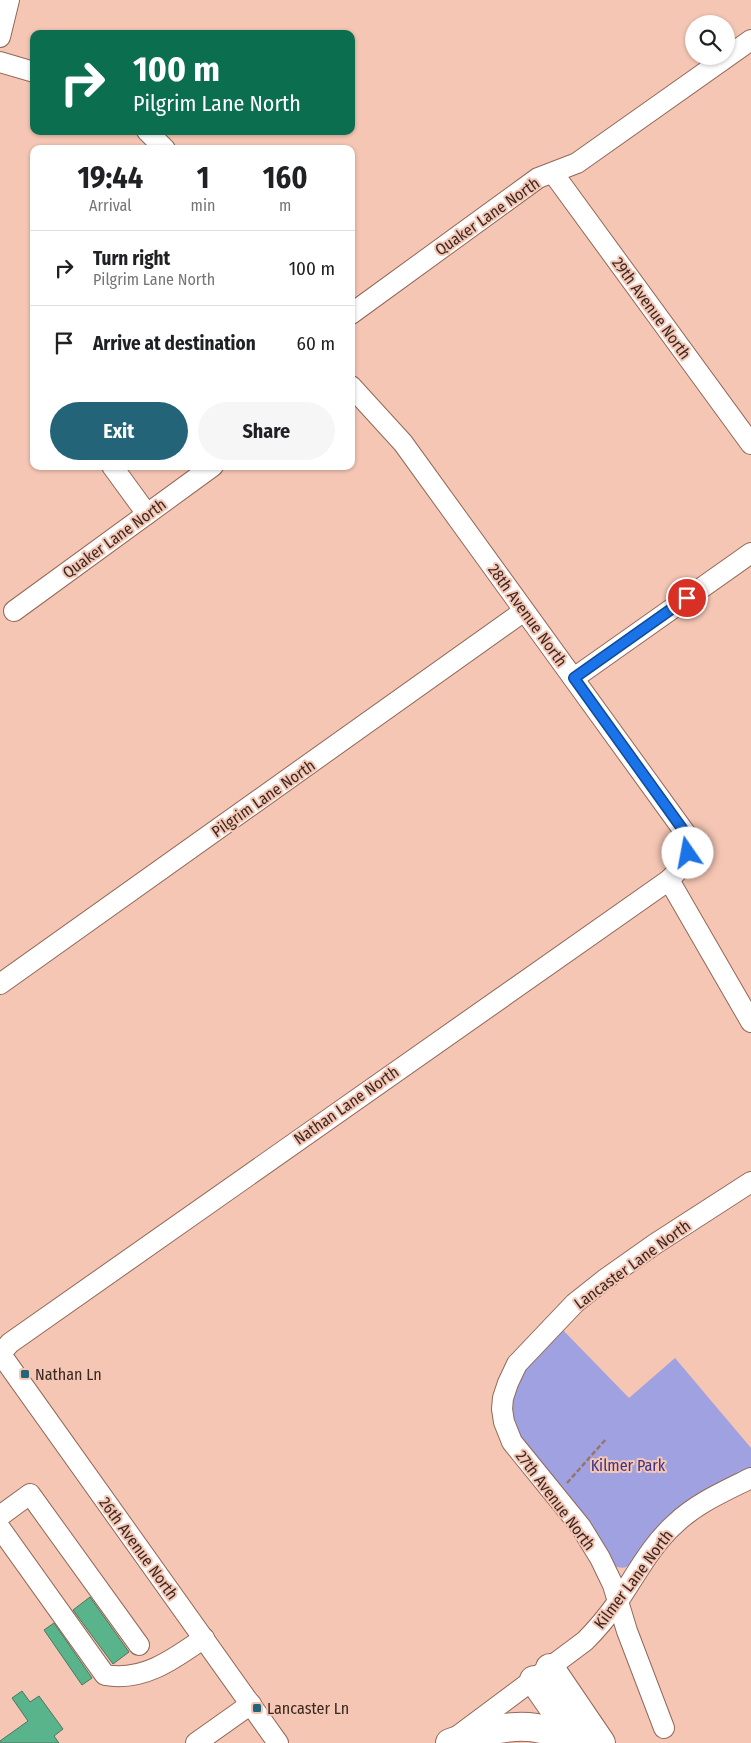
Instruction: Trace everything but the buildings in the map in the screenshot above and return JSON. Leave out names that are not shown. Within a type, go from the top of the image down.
[{"type":"highway","points":[[542,1674],[578,1743]]},
{"type":"highway","points":[[542,1674],[601,1743]]},
{"type":"highway","points":[[449,1743],[475,1734],[506,1727],[542,1730],[556,1734],[572,1743]]},
{"type":"street","points":[[0,37],[9,0]]},
{"type":"street","name":"Quaker Lane North","points":[[355,311],[538,178],[577,163],[751,40]]},
{"type":"street","points":[[0,62],[30,71]]},
{"type":"street","points":[[150,135],[161,145]]},
{"type":"street","name":"29th Avenue North","points":[[553,173],[751,444]]},
{"type":"street","name":"28th Avenue North","points":[[355,390],[403,442],[574,678],[686,834],[688,853]]},
{"type":"street","points":[[115,470],[147,514]]},
{"type":"street","name":"Quaker Lane North","points":[[14,611],[208,470]]},
{"type":"street","points":[[574,678],[751,553]]},
{"type":"street","name":"Pilgrim Lane North","points":[[0,984],[524,611]]},
{"type":"street","name":"Nathan Lane North","points":[[0,1354],[10,1343],[669,880],[680,868],[688,853]]},
{"type":"street","points":[[669,880],[751,1022]]},
{"type":"street","name":"Lancaster Lane North","points":[[508,1383],[518,1364],[575,1303],[655,1244],[751,1182]]},
{"type":"street","name":"26th Avenue North","points":[[0,1354],[278,1743]]},
{"type":"street","name":"27th Avenue North","points":[[508,1383],[502,1404],[504,1422],[512,1442],[581,1527],[600,1558],[618,1601],[627,1631],[664,1728]]},
{"type":"street","name":"Kilmer Lane North","points":[[449,1743],[585,1641],[618,1601],[656,1544],[676,1522],[708,1499],[751,1478]]},
{"type":"street","points":[[0,1516],[30,1494],[139,1645]]},
{"type":"street","points":[[0,1528],[106,1675],[136,1676],[173,1660],[204,1638]]},
{"type":"street","points":[[196,1743],[251,1704]]},
{"type":"path","points":[[554,1493],[572,1479],[606,1439]]},
{"type":"green space","name":"Kilmer Park","points":[[559,1326],[629,1398],[675,1358],[751,1448],[751,1468],[699,1493],[680,1508],[633,1563],[626,1567],[614,1566],[518,1435],[512,1422],[511,1407],[518,1381],[533,1357]]},
{"type":"place","name":"Nathan Ln","points":[[25,1374]]},
{"type":"place","name":"Lancaster Ln","points":[[257,1708]]},
{"type":"route","points":[[687,598],[574,678],[686,834],[688,853]]}]
